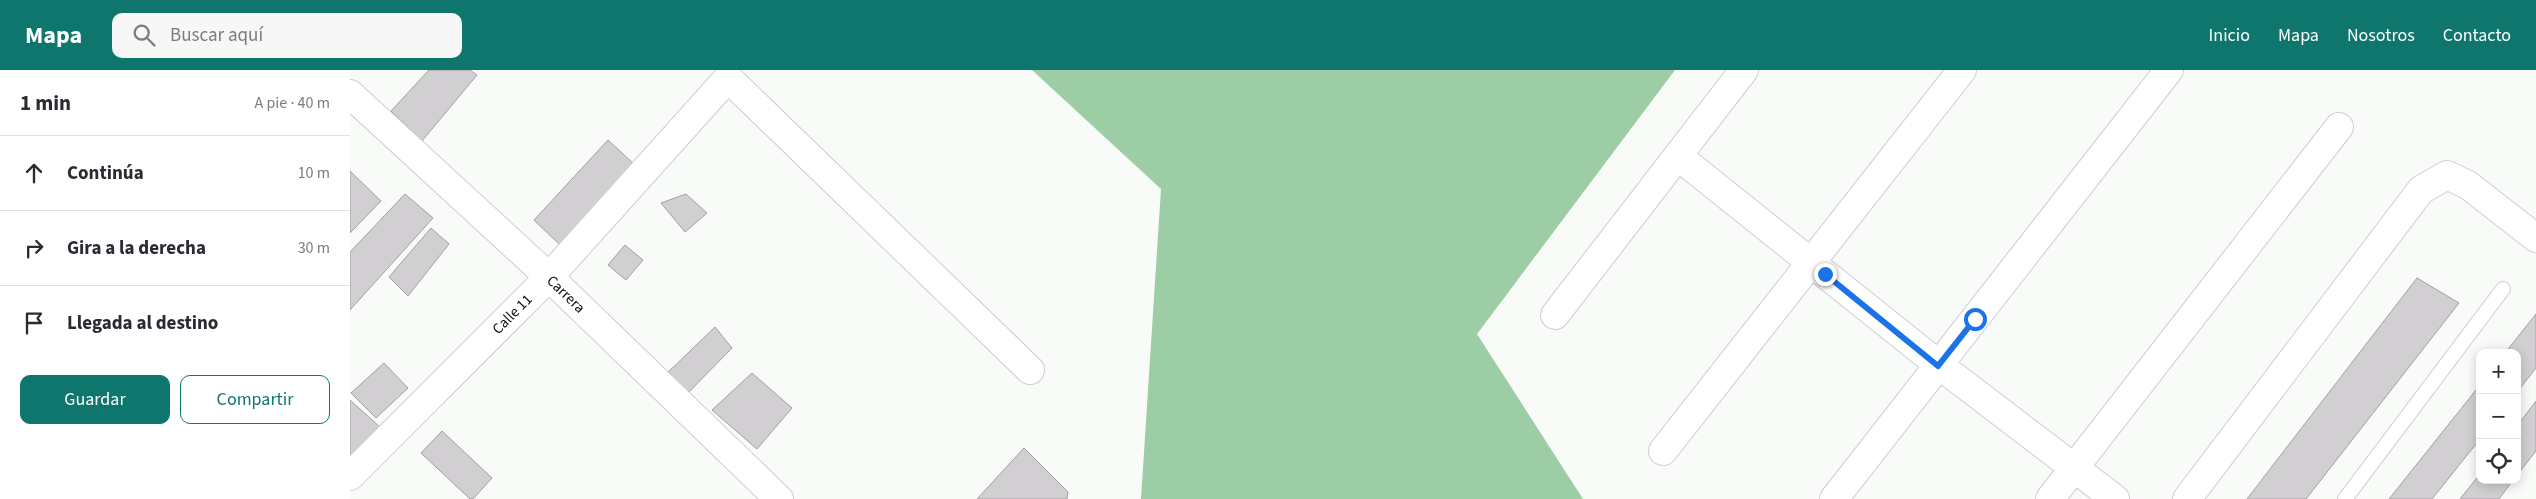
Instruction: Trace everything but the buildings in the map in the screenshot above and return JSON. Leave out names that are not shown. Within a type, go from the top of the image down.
[{"type":"street","points":[[1555,315],[1679,157],[1744,70]]},
{"type":"street","points":[[1663,451],[1962,70]]},
{"type":"street","points":[[1834,499],[2169,70]]},
{"type":"street","name":"Calle 11","points":[[350,476],[549,277],[728,78],[1030,370]]},
{"type":"street","name":"Carrera","points":[[350,94],[549,277],[779,499]]},
{"type":"street","points":[[2050,499],[2339,127]]},
{"type":"street","points":[[1679,157],[1938,366],[2116,499]]},
{"type":"street","points":[[2187,499],[2421,190],[2447,175],[2468,185],[2536,238]]},
{"type":"lane","points":[[2345,499],[2503,289]]},
{"type":"green space","points":[[1032,70],[1675,70],[1477,334],[1583,499],[1141,499],[1161,189]]},
{"type":"route","points":[[1825,274],[1938,366],[1975,319]]}]
